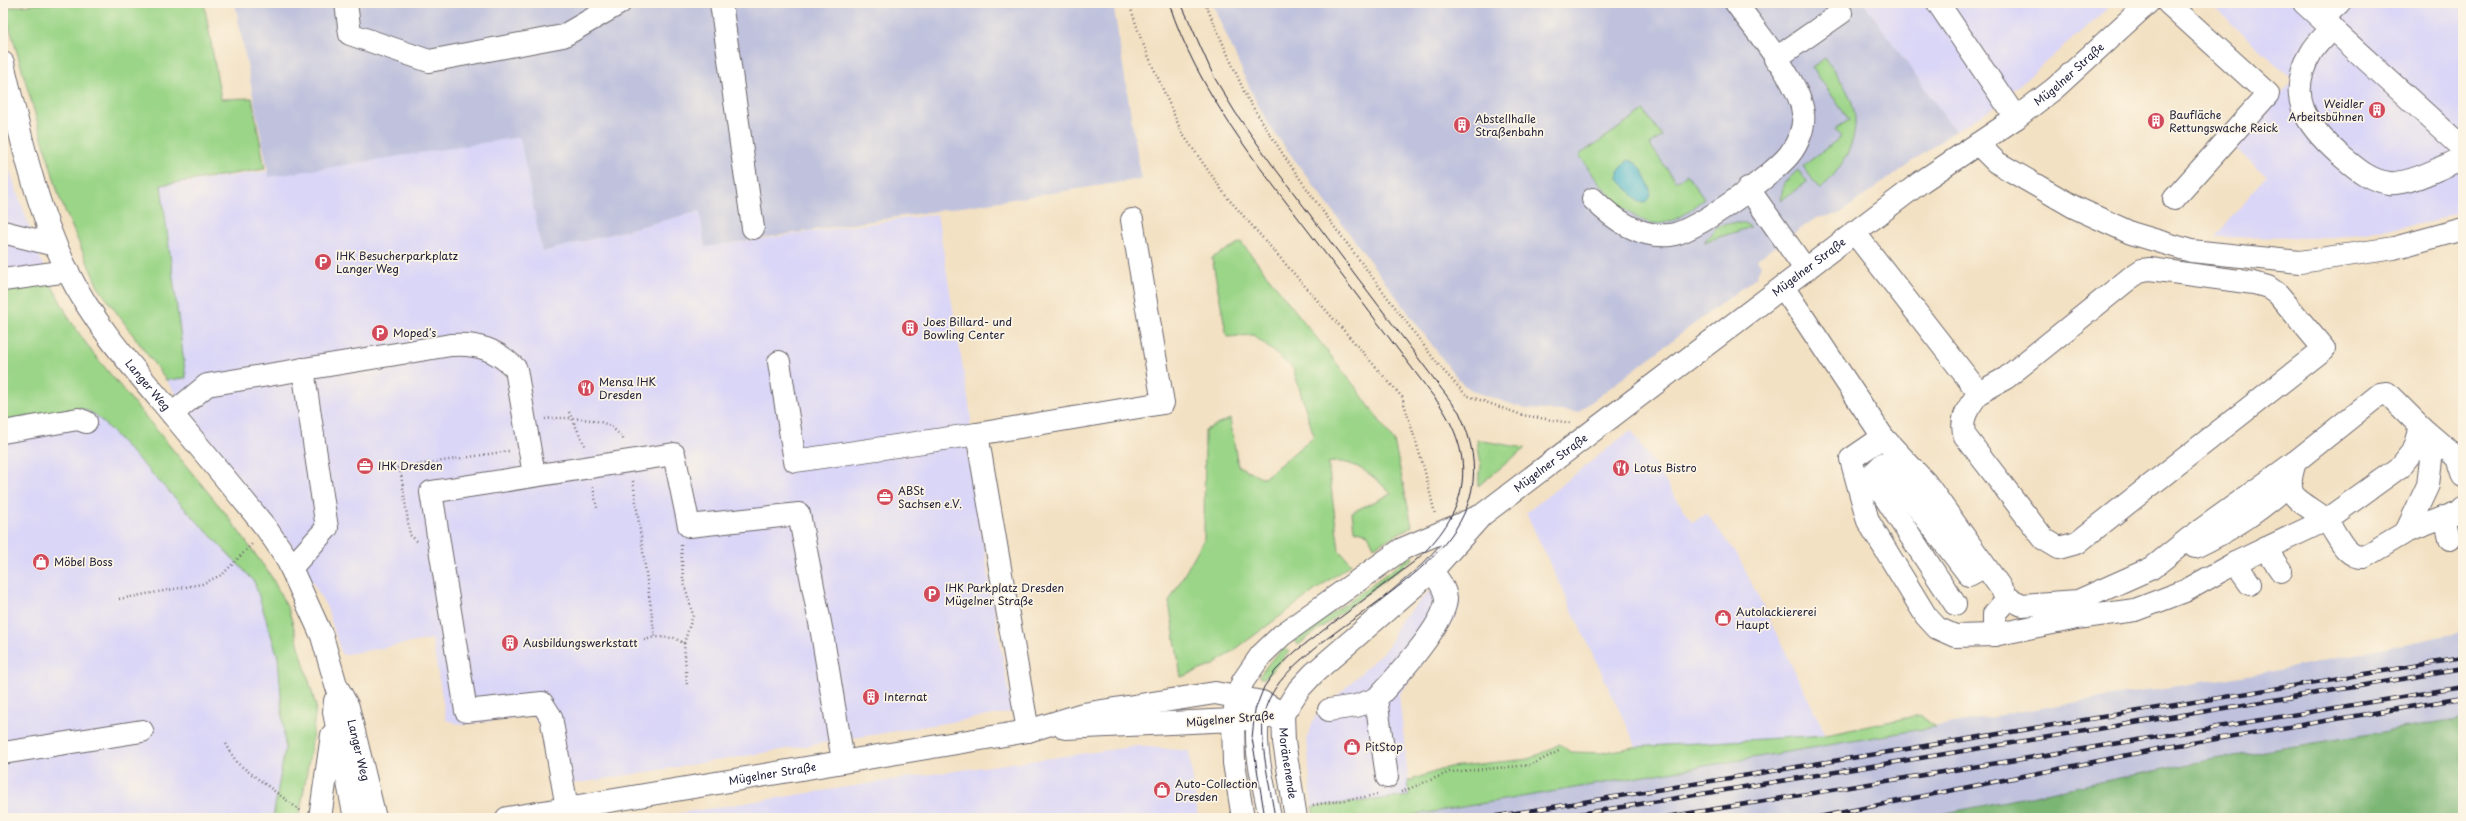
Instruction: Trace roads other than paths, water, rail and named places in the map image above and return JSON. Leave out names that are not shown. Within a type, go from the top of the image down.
[{"type":"main road","points":[[346,3],[350,34],[429,61],[563,36],[620,3]]},
{"type":"main road","points":[[721,3],[753,228]]},
{"type":"main road","points":[[1593,199],[1611,216],[1632,228],[1650,233],[1670,235],[1695,227],[1774,170],[1790,154],[1796,144],[1803,124],[1804,114],[1798,94],[1736,3]]},
{"type":"main road","points":[[1938,3],[2016,118]]},
{"type":"main road","points":[[2168,3],[2268,94],[2174,199]]},
{"type":"main road","points":[[2304,3],[2463,148]]},
{"type":"main road","points":[[2339,3],[2311,53],[2301,76],[2300,96],[2305,118],[2330,146],[2365,177],[2389,183],[2402,182],[2463,158]]},
{"type":"main road","name":"Mügelner Straße","points":[[1283,714],[1299,689],[1314,673],[1432,572],[1482,515],[1784,287],[1920,182],[2016,118],[2054,89],[2141,10]]},
{"type":"main road","points":[[1775,59],[1841,13]]},
{"type":"main road","name":"Langer Weg","points":[[3,63],[7,101],[55,245],[68,271],[95,317],[172,414],[266,528],[291,568],[322,636],[336,685],[348,707],[375,818]]},
{"type":"main road","points":[[1978,144],[1996,162],[2074,208],[2131,234],[2191,251],[2300,262],[2394,248],[2463,229]]},
{"type":"main road","points":[[1748,188],[1806,270]]},
{"type":"main road","points":[[779,362],[795,461],[976,434],[1163,403],[1132,220]]},
{"type":"main road","points":[[3,232],[55,245]]},
{"type":"main road","points":[[1854,232],[1979,393]]},
{"type":"main road","points":[[2150,269],[2254,283],[2268,287],[2278,294],[2324,349],[2077,543],[2059,548],[2044,539],[1965,436],[1962,428],[1963,419],[1967,409],[1979,393],[2006,378],[2142,270],[2150,269]]},
{"type":"main road","points":[[3,280],[68,271]]},
{"type":"main road","points":[[1784,287],[1883,437],[1926,482],[1984,567],[2015,602],[2024,629]]},
{"type":"main road","points":[[172,414],[207,386],[451,345],[480,346],[505,357],[516,369],[534,475]]},
{"type":"main road","points":[[291,568],[328,528],[303,369]]},
{"type":"main road","points":[[2152,568],[2187,540],[2295,462],[2380,394],[2387,393],[2394,398],[2423,430],[2454,446],[2463,476]]},
{"type":"main road","points":[[3,432],[78,419],[86,422]]},
{"type":"main road","points":[[1984,567],[1969,575],[1884,463],[1865,482],[1868,521],[1926,616],[1937,628],[1955,636],[1994,635],[2135,610],[2185,591],[2235,563],[2326,520],[2401,466],[2415,448],[2423,430]]},
{"type":"main road","points":[[2406,532],[2428,485],[2431,459],[2423,430]]},
{"type":"main road","points":[[976,434],[1033,730]]},
{"type":"main road","points":[[1883,437],[1851,460],[1865,482],[1955,604]]},
{"type":"main road","points":[[567,808],[551,717],[542,703],[466,711],[431,492],[674,454],[689,526],[799,514],[821,626],[843,761]]},
{"type":"main road","points":[[2295,462],[2290,484],[2293,495],[2326,520],[2350,554],[2357,558],[2364,557],[2406,532],[2454,513]]},
{"type":"main road","points":[[1994,635],[1994,614],[2015,602],[2078,601],[2152,568],[2234,528],[2266,505],[2290,484]]},
{"type":"main road","points":[[2450,539],[2454,513]]},
{"type":"main road","name":"Mügelner Straße","points":[[1033,730],[1083,714],[1187,696],[1215,693],[1237,696],[1250,668],[1282,635],[1402,549],[1482,515]]},
{"type":"main road","points":[[2265,548],[2281,571]]},
{"type":"main road","points":[[2235,563],[2250,584]]},
{"type":"main road","points":[[1329,710],[1356,706],[1376,699],[1412,659],[1442,614],[1446,599],[1442,584],[1432,572]]},
{"type":"main road","points":[[2113,613],[2123,581]]},
{"type":"main road","name":"Langer Weg","points":[[336,685],[334,712],[355,818]]},
{"type":"main road","points":[[1237,696],[1233,720],[1234,763],[1242,818]]},
{"type":"main road","name":"Moränenende","points":[[1237,696],[1260,710],[1283,714],[1284,742],[1302,812]]},
{"type":"main road","points":[[1376,699],[1387,785]]},
{"type":"main road","points":[[1260,710],[1257,737],[1270,818]]},
{"type":"main road","name":"Mügelner Straße","points":[[507,818],[1033,730],[1128,727],[1233,720],[1260,710]]},
{"type":"main road","points":[[312,815],[331,750],[334,712]]},
{"type":"main road","points":[[3,753],[142,731]]},
{"type":"water","points":[[1628,160],[1637,164],[1647,179],[1651,195],[1645,203],[1639,202],[1618,178],[1618,172]]},
{"type":"tram line","points":[[1169,3],[1195,66],[1230,125],[1270,181],[1440,405],[1452,427],[1460,448],[1463,468],[1461,488],[1456,507],[1446,526],[1432,544],[1415,561],[1296,651],[1276,670],[1264,687],[1255,710],[1252,738],[1265,818]]},
{"type":"tram line","points":[[1181,3],[1214,77],[1235,112],[1271,163],[1459,412],[1472,454],[1472,490],[1460,522],[1439,550],[1413,575],[1350,621],[1303,658],[1287,673],[1274,690],[1265,710],[1263,734],[1275,818]]},
{"type":"railway","points":[[1485,818],[2463,658]]},
{"type":"railway","points":[[1555,818],[2463,669]]},
{"type":"railway","points":[[1660,818],[2463,687]]},
{"type":"railway","points":[[1814,818],[2168,747],[2463,698]]},
{"type":"place","name":"Weidler Arbeitsbühnen","points":[[2377,110]]},
{"type":"place","name":"Baufläche Rettungswache Reick","points":[[2156,121]]},
{"type":"place","name":"Abstellhalle Straßenbahn","points":[[1462,125]]},
{"type":"place","name":"IHK Besucherparkplatz Langer Weg","points":[[323,262]]},
{"type":"place","name":"Joes Billard- und Bowling Center","points":[[910,328]]},
{"type":"place","name":"Moped's","points":[[380,333]]},
{"type":"place","name":"Mensa IHK Dresden","points":[[586,388]]},
{"type":"place","name":"IHK Dresden","points":[[365,466]]},
{"type":"place","name":"Lotus Bistro","points":[[1621,468]]},
{"type":"place","name":"ABSt Sachsen e.V.","points":[[885,497]]},
{"type":"place","name":"Möbel Boss","points":[[41,562]]},
{"type":"place","name":"IHK Parkplatz Dresden Mügelner Straße","points":[[932,594]]},
{"type":"place","name":"Autolackiererei Haupt","points":[[1723,618]]},
{"type":"place","name":"Ausbildungswerkstatt","points":[[510,643]]},
{"type":"place","name":"Internat","points":[[871,697]]},
{"type":"place","name":"PitStop","points":[[1352,747]]},
{"type":"place","name":"Auto-Collection Dresden","points":[[1162,790]]}]
